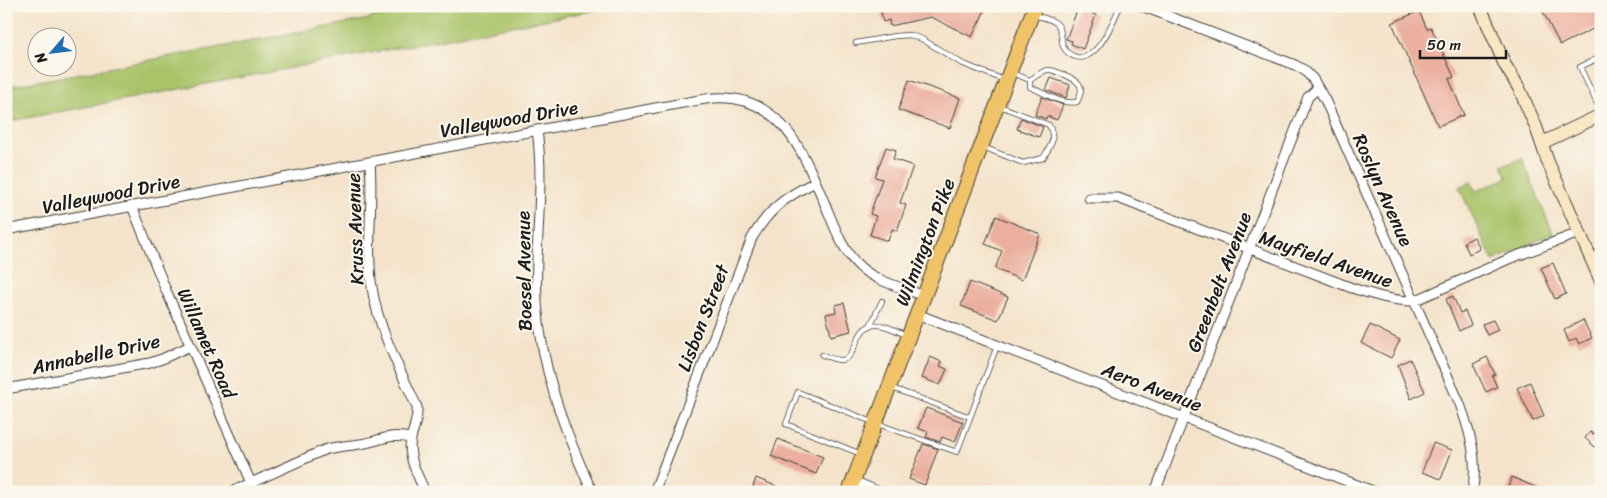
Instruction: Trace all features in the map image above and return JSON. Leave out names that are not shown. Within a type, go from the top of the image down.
[{"type":"main road","points":[[1480,6],[1505,65],[1518,88],[1542,143],[1579,233],[1596,259],[1601,281]]},
{"type":"main road","name":"Wilmington Pike","points":[[851,486],[1034,10]]},
{"type":"main road","points":[[1542,143],[1601,114]]},
{"type":"street","name":"Roslyn Avenue","points":[[1142,6],[1295,65],[1304,70],[1318,88],[1369,197],[1460,404],[1473,450],[1475,468],[1472,492]]},
{"type":"street","name":"Greenbelt Avenue","points":[[1155,492],[1308,97],[1318,88]]},
{"type":"street","name":"Valleywood Drive","points":[[6,230],[698,100],[730,99],[763,109],[776,118],[788,131],[799,146],[841,240],[857,264],[870,275],[924,296]]},
{"type":"street","name":"Boesel Avenue","points":[[537,130],[540,150],[540,194],[536,262],[537,304],[542,342],[557,407],[589,485],[594,492]]},
{"type":"street","name":"Kruss Avenue","points":[[370,163],[372,184],[370,267],[373,294],[379,318],[391,349],[417,407],[418,416],[411,438],[412,462],[425,492]]},
{"type":"street","name":"Lisbon Street","points":[[654,492],[752,238],[770,211],[780,202],[794,192],[815,182]]},
{"type":"street","name":"Mayfield Avenue","points":[[1089,198],[1118,198],[1382,298],[1398,301],[1414,300],[1511,258],[1579,233]]},
{"type":"street","name":"Willamet Road","points":[[132,206],[190,346],[255,492]]},
{"type":"street","name":"Aero Avenue","points":[[917,314],[1376,492]]},
{"type":"street","name":"Annabelle Drive","points":[[6,389],[150,363],[162,360],[190,346]]},
{"type":"street","points":[[231,492],[324,450],[397,435],[411,438]]},
{"type":"street","points":[[851,486],[880,492]]},
{"type":"lane","points":[[1034,10],[1056,23],[1061,33],[1062,44],[1067,52],[1081,58],[1090,56],[1097,49],[1120,6]]},
{"type":"lane","points":[[856,43],[910,35],[922,39],[961,63],[1009,77],[1030,80],[1046,70],[1052,70],[1076,80],[1080,85],[1082,93],[1077,102],[1071,103],[1030,88],[1030,80]]},
{"type":"lane","points":[[1601,57],[1580,67],[1601,114]]},
{"type":"lane","points":[[982,146],[1023,163],[1043,158],[1053,141],[1049,125],[998,105]]},
{"type":"lane","points":[[870,326],[882,301]]},
{"type":"lane","points":[[822,355],[843,360],[849,356],[862,330],[879,324],[909,336]]},
{"type":"lane","points":[[863,454],[786,424],[798,392],[957,452],[998,344]]},
{"type":"lane","points":[[889,387],[970,417]]},
{"type":"green space","points":[[400,6],[618,6],[6,122],[6,87],[54,78],[78,78],[78,74],[369,19]]},
{"type":"green space","points":[[1522,158],[1553,233],[1493,261],[1459,187],[1471,182],[1476,191],[1507,178],[1502,166]]},
{"type":"building","points":[[880,6],[987,6],[972,37],[931,17],[890,26],[889,20],[883,22]]},
{"type":"building","points":[[1540,6],[1601,6],[1601,25],[1560,45]]},
{"type":"building","points":[[1078,8],[1096,15],[1083,49],[1071,44],[1072,41],[1066,39]]},
{"type":"building","points":[[1419,11],[1427,29],[1431,27],[1454,77],[1449,79],[1464,115],[1438,126],[1392,23]]},
{"type":"building","points":[[1051,78],[1070,85],[1066,98],[1046,90]]},
{"type":"building","points":[[909,80],[960,98],[950,128],[898,110]]},
{"type":"building","points":[[1042,97],[1063,105],[1057,120],[1047,116],[1046,119],[1035,115]]},
{"type":"building","points":[[1021,118],[1043,127],[1039,137],[1017,129]]},
{"type":"building","points":[[886,147],[896,150],[893,159],[913,166],[900,203],[906,205],[897,231],[892,229],[888,241],[870,235],[876,216],[870,214],[882,179],[875,177]]},
{"type":"building","points":[[996,216],[1040,234],[1022,280],[995,269],[1002,251],[985,244]]},
{"type":"building","points":[[1474,237],[1480,249],[1469,254],[1464,242]]},
{"type":"building","points":[[1553,263],[1566,294],[1555,299],[1541,268]]},
{"type":"building","points":[[970,282],[1008,297],[998,320],[961,306]]},
{"type":"building","points":[[1453,296],[1460,313],[1465,311],[1471,325],[1459,331],[1446,299]]},
{"type":"building","points":[[844,303],[851,331],[831,336],[826,314],[836,312],[835,305]]},
{"type":"building","points":[[1493,320],[1498,330],[1487,335],[1482,324]]},
{"type":"building","points":[[1583,320],[1592,338],[1579,344],[1576,338],[1569,342],[1564,330]]},
{"type":"building","points":[[1370,325],[1400,340],[1391,358],[1361,343]]},
{"type":"building","points":[[930,357],[942,362],[940,366],[947,369],[940,385],[922,378]]},
{"type":"building","points":[[1487,357],[1495,374],[1492,376],[1497,387],[1486,392],[1473,364]]},
{"type":"building","points":[[1410,359],[1425,392],[1411,399],[1398,365]]},
{"type":"building","points":[[1530,382],[1544,416],[1533,421],[1517,388]]},
{"type":"building","points":[[926,408],[963,422],[955,442],[942,437],[940,442],[926,437],[928,432],[918,428]]},
{"type":"building","points":[[1601,425],[1601,440],[1595,447],[1585,438],[1590,432],[1594,434]]},
{"type":"building","points":[[778,439],[823,457],[816,474],[771,456]]},
{"type":"building","points":[[1433,443],[1452,450],[1441,479],[1422,472]]},
{"type":"building","points":[[923,444],[938,449],[925,485],[909,479]]},
{"type":"building","points":[[1512,477],[1546,492],[1506,492]]},
{"type":"building","points":[[756,478],[788,491],[788,492],[751,492]]}]
